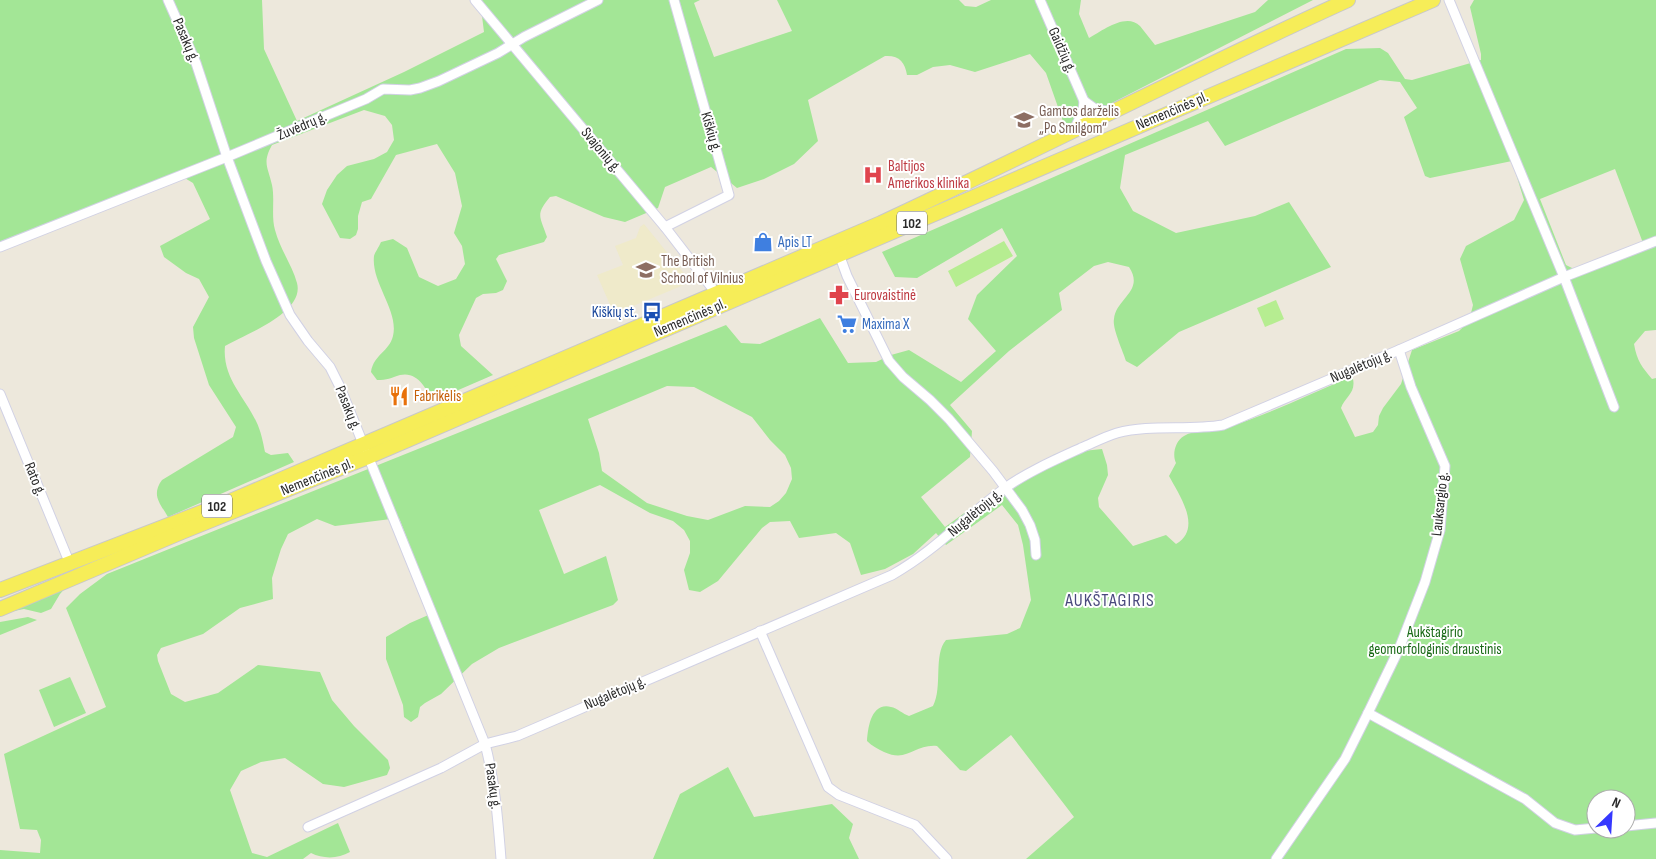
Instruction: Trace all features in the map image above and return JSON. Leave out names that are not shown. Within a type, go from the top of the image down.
[{"type":"main road","name":"Nemenčinės pl.","points":[[0,609],[720,299],[963,185],[1276,32],[1348,0]]},
{"type":"main road","name":"Nemenčinės pl.","points":[[720,299],[839,254],[1433,0]]},
{"type":"main road","name":"Nemenčinės pl.","points":[[0,590],[365,451]]},
{"type":"street","name":"Pasakų g.","points":[[168,0],[196,63],[227,157],[266,261],[290,315],[308,341],[330,367],[340,387],[485,744],[490,759],[498,822],[500,859]]},
{"type":"street","name":"Svajonių g.","points":[[475,0],[665,227],[720,299]]},
{"type":"street","name":"Žuvėdrų g.","points":[[0,248],[227,157],[366,99],[383,89],[410,90],[439,81],[513,45],[524,36],[598,0]]},
{"type":"street","name":"Kiškių g.","points":[[665,227],[729,195],[674,0]]},
{"type":"street","name":"Gaidžių g.","points":[[1040,0],[1084,101]]},
{"type":"street","points":[[1449,0],[1564,277],[1614,407]]},
{"type":"street","points":[[1084,101],[1095,109],[1111,112]]},
{"type":"street","points":[[1074,130],[1083,111],[1084,101]]},
{"type":"street","name":"Nugalėtojų g.","points":[[308,827],[441,768],[485,744],[517,736],[874,582],[910,564],[939,544],[1005,487],[1053,461],[1117,433],[1144,429],[1223,425],[1564,277],[1656,241]]},
{"type":"street","points":[[839,254],[847,276],[889,361],[903,377],[949,419],[1005,487],[1022,510],[1030,525],[1035,540],[1036,555]]},
{"type":"street","name":"Lauksargio g.","points":[[1276,859],[1345,760],[1399,649],[1425,582],[1440,530],[1445,466],[1411,387],[1399,350]]},
{"type":"street","name":"Rato g.","points":[[0,394],[70,564]]},
{"type":"street","points":[[760,631],[828,786],[839,795],[915,824],[947,859]]},
{"type":"street","points":[[1368,713],[1525,799],[1555,823],[1575,830],[1586,829]]},
{"type":"street","points":[[1636,825],[1656,823]]},
{"type":"shaded area","name":"The British School of Vilnius","points":[[644,224],[691,282],[614,314],[597,275],[623,265],[615,246],[636,238],[640,227]]},
{"type":"green space","points":[[0,0],[262,0],[264,49],[297,121],[404,72],[484,32],[480,0],[700,0],[694,3],[714,57],[792,31],[777,0],[959,0],[965,6],[976,7],[991,0],[1081,0],[1079,14],[1089,38],[1107,27],[1128,21],[1140,26],[1155,45],[1255,12],[1268,0],[1313,0],[1065,127],[1046,73],[1030,54],[975,72],[950,65],[933,67],[917,75],[907,75],[901,60],[885,56],[808,100],[818,141],[794,164],[764,179],[737,188],[711,167],[665,187],[658,208],[625,222],[604,217],[556,196],[550,197],[542,208],[540,216],[547,237],[544,242],[499,255],[496,259],[507,281],[503,290],[496,293],[483,294],[476,298],[459,335],[461,346],[493,375],[433,401],[417,378],[406,374],[377,380],[371,372],[375,361],[391,341],[394,326],[389,306],[374,266],[374,256],[381,242],[393,239],[407,248],[419,277],[438,286],[456,279],[465,264],[462,246],[454,233],[462,206],[455,173],[437,144],[396,155],[371,199],[362,202],[358,216],[358,229],[356,235],[350,239],[340,238],[322,204],[327,190],[337,175],[347,166],[374,159],[387,152],[394,140],[392,125],[385,116],[364,110],[272,145],[267,161],[273,190],[274,225],[277,237],[295,276],[297,294],[292,304],[272,321],[225,346],[225,357],[230,377],[258,425],[265,452],[271,455],[288,453],[294,462],[168,517],[157,495],[157,490],[162,480],[233,437],[236,427],[209,385],[194,338],[193,327],[209,297],[199,279],[186,273],[164,257],[160,246],[210,219],[193,183],[178,174],[0,244]]},
{"type":"green space","name":"Aukštagirio geomorfologinis draustinis","points":[[1474,0],[1656,0],[1656,330],[1645,331],[1634,344],[1638,359],[1643,367],[1652,379],[1656,378],[1656,859],[1026,859],[1074,817],[1011,735],[966,771],[960,770],[937,746],[929,746],[905,754],[892,755],[867,741],[872,717],[879,708],[884,706],[891,707],[909,716],[933,706],[936,698],[940,654],[946,640],[1007,634],[1020,628],[1031,600],[1023,545],[1018,525],[1002,505],[946,545],[936,533],[913,554],[885,569],[861,575],[850,543],[836,533],[799,538],[790,521],[770,522],[762,528],[718,581],[700,592],[689,590],[684,570],[690,553],[690,541],[684,530],[673,521],[650,513],[600,485],[539,510],[564,574],[606,556],[618,600],[613,605],[499,648],[472,664],[441,694],[420,707],[418,717],[411,722],[404,717],[403,705],[386,659],[386,637],[410,623],[433,613],[434,608],[399,518],[335,526],[317,519],[288,534],[272,578],[273,599],[240,608],[203,634],[161,648],[157,655],[158,661],[171,694],[185,702],[218,693],[258,665],[320,672],[332,700],[354,726],[388,760],[390,768],[387,775],[344,787],[323,784],[285,758],[261,762],[241,771],[230,790],[252,853],[267,857],[338,823],[350,852],[341,856],[330,857],[311,853],[303,859],[0,859],[0,850],[40,853],[41,840],[37,830],[20,829],[4,754],[106,707],[66,608],[80,594],[107,574],[726,325],[741,343],[760,344],[820,318],[848,363],[876,362],[909,350],[961,382],[996,351],[968,319],[977,295],[1017,256],[1002,228],[917,278],[895,277],[882,252],[1346,49],[1380,48],[1388,53],[1405,79],[1412,80],[1481,60],[1470,7]],"holes":[[[1380,80],[1400,82],[1417,108],[1404,117],[1425,176],[1430,178],[1512,161],[1524,200],[1514,220],[1466,246],[1460,259],[1473,305],[1469,321],[1459,331],[1412,350],[1401,384],[1383,408],[1379,416],[1378,425],[1373,432],[1355,437],[1341,408],[1352,391],[1354,384],[1353,379],[1348,378],[1222,429],[1188,434],[1178,441],[1174,456],[1176,463],[1169,476],[1183,502],[1188,520],[1188,529],[1184,537],[1176,544],[1166,535],[1133,546],[1099,507],[1098,498],[1108,475],[1102,449],[1055,454],[999,488],[945,527],[921,497],[970,457],[972,431],[950,405],[1009,351],[1062,310],[1059,293],[1094,266],[1108,262],[1129,267],[1133,275],[1134,282],[1132,288],[1119,305],[1114,323],[1126,361],[1137,367],[1179,332],[1331,267],[1289,202],[1255,216],[1176,233],[1133,211],[1120,188],[1125,155],[1208,121],[1225,146]],[[1615,169],[1643,243],[1574,269],[1566,265],[1540,199]],[[667,386],[694,387],[752,417],[785,455],[791,468],[792,479],[786,493],[779,501],[770,507],[745,506],[708,520],[687,516],[647,503],[602,471],[599,453],[588,419]]]},
{"type":"green space","points":[[1004,241],[1013,256],[956,287],[948,271]]},
{"type":"green space","points":[[1276,300],[1284,319],[1265,327],[1257,308]]},
{"type":"green space","points":[[67,586],[51,609],[41,613],[24,609],[9,612]]},
{"type":"green space","points":[[28,617],[37,620],[0,635],[0,622]]},
{"type":"green space","points":[[70,677],[86,713],[54,727],[39,690]]},
{"type":"green space","points":[[728,767],[754,817],[832,804],[853,824],[849,838],[859,859],[653,859],[680,794]]},
{"type":"place","name":"Gamtos darželis „Po Smilgom“","points":[[1024,120]]},
{"type":"place","name":"Baltijos Amerikos klinika","points":[[873,175]]},
{"type":"place","name":"Apis LT","points":[[763,242]]},
{"type":"place","name":"The British School of Vilnius","points":[[646,270]]},
{"type":"place","name":"Eurovaistinė","points":[[839,295]]},
{"type":"place","name":"Kiškių st.","points":[[652,312]]},
{"type":"place","name":"Maxima X","points":[[847,324]]},
{"type":"place","name":"Fabrikėlis","points":[[399,396]]},
{"type":"district","name":"AUKŠTAGIRIS","points":[[1110,600]]}]
